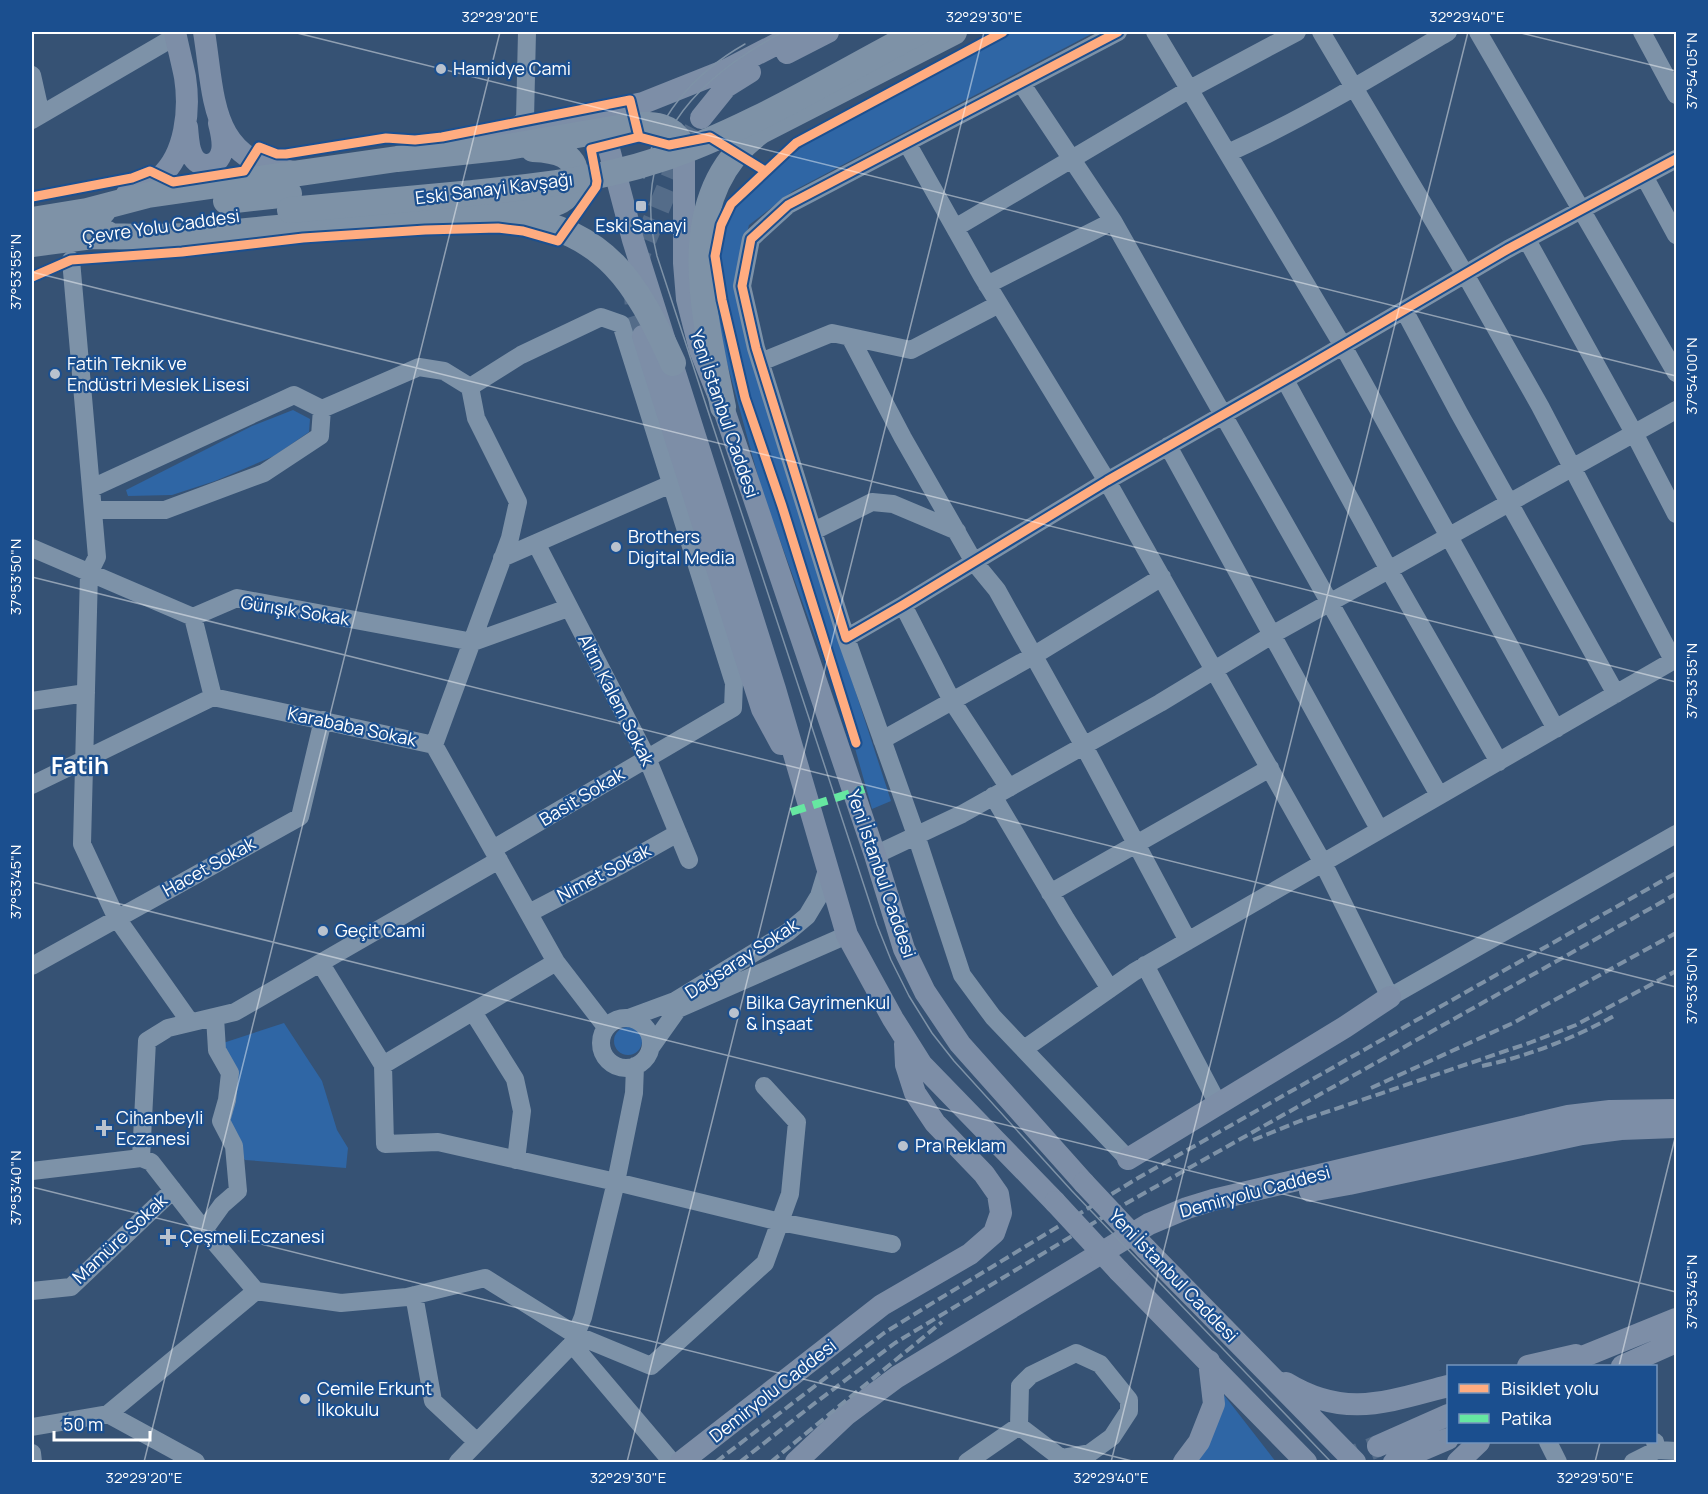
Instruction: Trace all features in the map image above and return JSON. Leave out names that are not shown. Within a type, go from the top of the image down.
[{"type":"highway","name":"Eski Sanayi Kavşağı","points":[[289,202],[581,162],[624,153],[679,135],[726,116],[885,32]]},
{"type":"highway","name":"Eski Sanayi Kavşağı","points":[[289,202],[549,184],[613,173],[643,165],[696,146],[733,129],[919,32]]},
{"type":"highway","points":[[723,407],[705,311],[701,262],[705,217],[720,177],[743,145],[760,131],[954,32]]},
{"type":"highway","points":[[87,211],[148,195],[397,159],[510,139],[654,124],[669,129],[681,143]]},
{"type":"highway","points":[[93,236],[187,236],[419,214],[518,210],[560,202],[573,187],[575,178],[571,161],[563,153],[510,139]]},
{"type":"highway","name":"Çevre Yolu Caddesi","points":[[32,220],[87,211],[289,202]]},
{"type":"highway","name":"Çevre Yolu Caddesi","points":[[32,244],[93,236],[289,202]]},
{"type":"highway","points":[[485,212],[555,227],[575,235],[594,247],[618,270],[638,294],[652,316],[673,363]]},
{"type":"main road","points":[[176,34],[185,78],[186,123],[192,156],[199,164],[211,165],[217,162],[223,150],[204,32]]},
{"type":"main road","points":[[510,139],[668,95],[726,70],[800,32]]},
{"type":"main road","points":[[701,118],[716,98],[738,78],[828,32]]},
{"type":"main road","points":[[218,118],[240,152],[273,168],[302,173]]},
{"type":"main road","points":[[87,211],[150,184],[161,176],[178,148],[186,123]]},
{"type":"main road","name":"Yeni İstanbul Caddesi","points":[[604,130],[633,240],[803,785],[846,935],[922,1065],[1306,1462]]},
{"type":"main road","name":"Yeni İstanbul Caddesi","points":[[681,143],[684,162],[684,263],[687,299],[700,350],[723,407],[875,855],[904,949],[925,992],[960,1044],[1084,1184],[1355,1462]]},
{"type":"main road","name":"Yeni İstanbul Caddesi","points":[[643,336],[762,709],[803,785]]},
{"type":"main road","points":[[1128,1159],[1345,1028],[1390,997]]},
{"type":"main road","name":"Demiryolu Caddesi","points":[[681,1462],[882,1305],[970,1254],[994,1233],[1001,1213],[998,1194],[984,1174],[935,1123],[915,1093],[906,1065],[904,1036]]},
{"type":"main road","name":"Demiryolu Caddesi","points":[[796,1462],[846,1415],[897,1377],[1149,1224],[1187,1208],[1568,1116],[1610,1111],[1677,1110]]},
{"type":"main road","points":[[1213,1200],[1243,1199],[1333,1187],[1582,1134],[1621,1129],[1677,1127]]},
{"type":"main road","points":[[1562,1365],[1677,1319]]},
{"type":"main road","points":[[1625,1365],[1676,1345]]},
{"type":"main road","points":[[1532,1365],[1603,1348]]},
{"type":"main road","points":[[1184,1462],[1200,1442],[1214,1404],[1209,1360]]},
{"type":"main road","points":[[1265,1370],[1301,1392],[1336,1404],[1375,1404],[1447,1386]]},
{"type":"main road","points":[[1378,1446],[1447,1416]]},
{"type":"main road","points":[[1271,1426],[1296,1462]]},
{"type":"main road","points":[[1394,1462],[1447,1440]]},
{"type":"main road","points":[[1458,1462],[1478,1443]]},
{"type":"street","points":[[510,139],[525,119],[527,32]]},
{"type":"street","points":[[1118,32],[788,205],[751,239],[742,286],[761,362],[846,638],[916,835],[962,975],[993,1017],[1128,1159]]},
{"type":"street","points":[[1155,32],[1343,346],[1556,729]]},
{"type":"street","points":[[955,228],[1190,89],[1297,32]]},
{"type":"street","points":[[1024,1049],[1145,965],[1675,660],[1574,467],[1465,274],[1321,32]]},
{"type":"street","points":[[1228,153],[1274,132],[1448,32]]},
{"type":"street","points":[[1478,32],[1677,373]]},
{"type":"street","points":[[1642,32],[1677,95]]},
{"type":"street","points":[[32,75],[36,118],[176,34]]},
{"type":"street","points":[[1021,83],[1113,221],[1439,795]]},
{"type":"street","points":[[908,143],[987,285],[1107,481],[1270,768],[1323,863],[1390,997],[1677,834]]},
{"type":"street","points":[[846,638],[1107,481],[1465,274],[1677,159]]},
{"type":"street","points":[[1644,176],[1677,236]]},
{"type":"street","points":[[987,285],[1113,221]]},
{"type":"street","points":[[1527,240],[1677,514]]},
{"type":"street","points":[[71,260],[97,557],[89,573],[82,844],[116,917],[190,1023]]},
{"type":"street","points":[[761,362],[832,333],[910,350],[999,304]]},
{"type":"street","points":[[1404,310],[1616,694]]},
{"type":"street","points":[[470,387],[521,355],[601,317],[621,324],[672,484],[502,558]]},
{"type":"street","points":[[850,337],[903,438],[974,562],[997,590],[1084,746],[1188,941]]},
{"type":"street","points":[[92,488],[294,395],[322,409],[419,367],[444,371],[470,387],[477,418],[518,502],[510,538],[434,745]]},
{"type":"street","points":[[1285,380],[1389,570],[1499,762]]},
{"type":"street","points":[[94,510],[165,510],[264,473],[320,436],[322,409]]},
{"type":"street","points":[[875,855],[962,814],[1084,746],[1329,603],[1677,410]]},
{"type":"street","points":[[1168,446],[1379,829]]},
{"type":"street","name":"Basit Sokak","points":[[141,1158],[147,1041],[168,1028],[236,1012],[321,964],[647,758],[733,708],[734,683],[672,484]]},
{"type":"street","points":[[813,531],[872,502],[893,504],[957,531]]},
{"type":"street","name":"Altın Kalem Sokak","points":[[536,543],[647,758],[689,860]]},
{"type":"street","points":[[32,548],[193,617],[213,697],[32,785]]},
{"type":"street","points":[[882,740],[1033,656],[1162,577]]},
{"type":"street","name":"Gürışık Sokak","points":[[193,617],[237,598],[473,642]]},
{"type":"street","points":[[903,605],[1001,792],[1050,893],[1110,988]]},
{"type":"street","points":[[473,642],[568,608]]},
{"type":"street","points":[[32,701],[86,693]]},
{"type":"street","name":"Karababa Sokak","points":[[213,697],[434,745],[556,962],[606,1027]]},
{"type":"street","name":"Hacet Sokak","points":[[32,966],[116,917],[300,817],[323,720]]},
{"type":"street","points":[[1050,893],[1270,768]]},
{"type":"street","name":"Nimet Sokak","points":[[528,913],[678,833]]},
{"type":"street","name":"Dağsaray Sokak","points":[[629,1018],[675,1001],[788,933],[807,916],[819,896],[827,870]]},
{"type":"street","name":"Dağsaray Sokak","points":[[651,1047],[678,1010],[846,935]]},
{"type":"street","points":[[383,1065],[556,962]]},
{"type":"street","points":[[321,964],[383,1065],[385,1144],[438,1142],[780,1222],[892,1244]]},
{"type":"street","points":[[1145,965],[1218,1104]]},
{"type":"street","points":[[473,1012],[515,1079],[522,1111],[516,1160]]},
{"type":"street","points":[[204,1230],[222,1205],[238,1191],[234,1146],[221,1121],[227,1100],[230,1073],[217,1050],[214,1017]]},
{"type":"street","points":[[629,1018],[644,1025],[651,1040],[651,1047],[644,1061],[635,1066],[621,1068],[607,1060],[601,1044],[602,1035],[612,1022],[629,1018]]},
{"type":"street","points":[[458,1462],[574,1339],[583,1317],[616,1182],[634,1093],[635,1066]]},
{"type":"street","points":[[32,1171],[141,1158],[151,1162],[204,1230],[256,1291],[341,1303],[414,1295],[485,1278],[574,1339],[651,1366],[765,1263],[790,1194],[798,1122],[764,1086]]},
{"type":"street","name":"Mamüre Sokak","points":[[32,1291],[71,1287],[173,1190]]},
{"type":"street","points":[[32,1427],[108,1414],[256,1291]]},
{"type":"street","points":[[414,1295],[433,1401],[477,1442]]},
{"type":"street","points":[[574,1339],[672,1462]]},
{"type":"street","points":[[1076,1353],[1100,1364],[1129,1400],[1129,1411],[1112,1437],[1090,1453],[1061,1458],[1019,1426],[1020,1386],[1031,1375],[1076,1353]]},
{"type":"street","points":[[108,1414],[196,1462]]},
{"type":"street","points":[[967,1462],[1019,1426]]},
{"type":"street","points":[[1548,1443],[1558,1462]]},
{"type":"street","points":[[1638,1461],[1656,1446],[1677,1451]]},
{"type":"street","points":[[32,1453],[33,1462]]},
{"type":"shaded area","points":[[1011,32],[1095,32],[793,191],[749,225],[738,267],[813,560],[891,801],[872,809],[853,741],[762,491],[721,341],[711,251],[720,212],[738,201],[810,140]]},
{"type":"shaded area","points":[[293,410],[310,419],[309,432],[274,456],[215,481],[172,495],[128,496],[126,490],[252,426]]},
{"type":"shaded area","points":[[284,1023],[322,1081],[337,1130],[348,1148],[346,1168],[245,1160],[227,1138],[223,1043]]},
{"type":"shaded area","points":[[628,1027],[638,1031],[642,1041],[638,1051],[628,1055],[618,1051],[614,1041],[618,1031]]},
{"type":"shaded area","points":[[1224,1395],[1276,1462],[1193,1462],[1216,1427]]},
{"type":"tunnel","points":[[643,336],[636,315],[635,288],[640,253],[679,160],[701,118]]},
{"type":"tunnel","points":[[1339,1462],[1378,1446]]},
{"type":"tram line","points":[[783,32],[750,51],[721,72],[696,95],[676,121],[661,150],[652,182],[651,217],[657,256],[877,925],[909,996],[932,1033],[954,1061],[1072,1191],[1331,1462]]},
{"type":"tram line","points":[[644,178],[656,136],[666,117],[693,84],[709,69],[745,44]]},
{"type":"railway","points":[[716,1462],[884,1333],[926,1307],[1138,1178],[1676,873]]},
{"type":"railway","points":[[740,1462],[895,1343],[1125,1204],[1676,894]]},
{"type":"railway","points":[[1371,1088],[1513,1023],[1676,933]]},
{"type":"railway","points":[[1253,1140],[1300,1121],[1576,1025],[1676,971]]},
{"type":"railway","points":[[1482,1066],[1551,1045],[1616,1015]]},
{"type":"railway","points":[[771,1462],[942,1322]]},
{"type":"marked path","points":[[791,812],[864,789]]},
{"type":"cycle path","points":[[856,743],[782,506],[745,398],[722,300],[715,256],[721,225],[731,204],[796,143],[1003,32]]},
{"type":"cycle path","points":[[1118,32],[788,205],[751,239],[742,286],[756,348],[846,638],[1107,481],[1508,249],[1676,159]]},
{"type":"cycle path","points":[[32,197],[132,178],[150,171],[173,182],[244,171],[259,147],[277,154],[286,154],[386,138],[415,140],[442,137],[630,100],[639,137]]},
{"type":"cycle path","points":[[32,277],[71,260],[182,252],[303,238],[498,228],[523,231],[558,241],[596,187],[591,149],[639,137],[669,145],[710,137],[765,171]]},
{"type":"place","name":"Hamidye Cami","points":[[441,69]]},
{"type":"place","name":"Eski Sanayi","points":[[641,206]]},
{"type":"place","name":"Fatih Teknik ve Endüstri Meslek Lisesi","points":[[55,374]]},
{"type":"place","name":"Brothers Digital Media","points":[[616,547]]},
{"type":"place","name":"Geçit Cami","points":[[323,931]]},
{"type":"place","name":"Bilka Gayrimenkul & İnşaat","points":[[734,1013]]},
{"type":"place","name":"Cihanbeyli Eczanesi","points":[[104,1128]]},
{"type":"place","name":"Pra Reklam","points":[[903,1146]]},
{"type":"place","name":"Çeşmeli Eczanesi","points":[[168,1237]]},
{"type":"place","name":"Cemile Erkunt İlkokulu","points":[[305,1399]]},
{"type":"district","name":"Fatih","points":[[80,766]]}]
